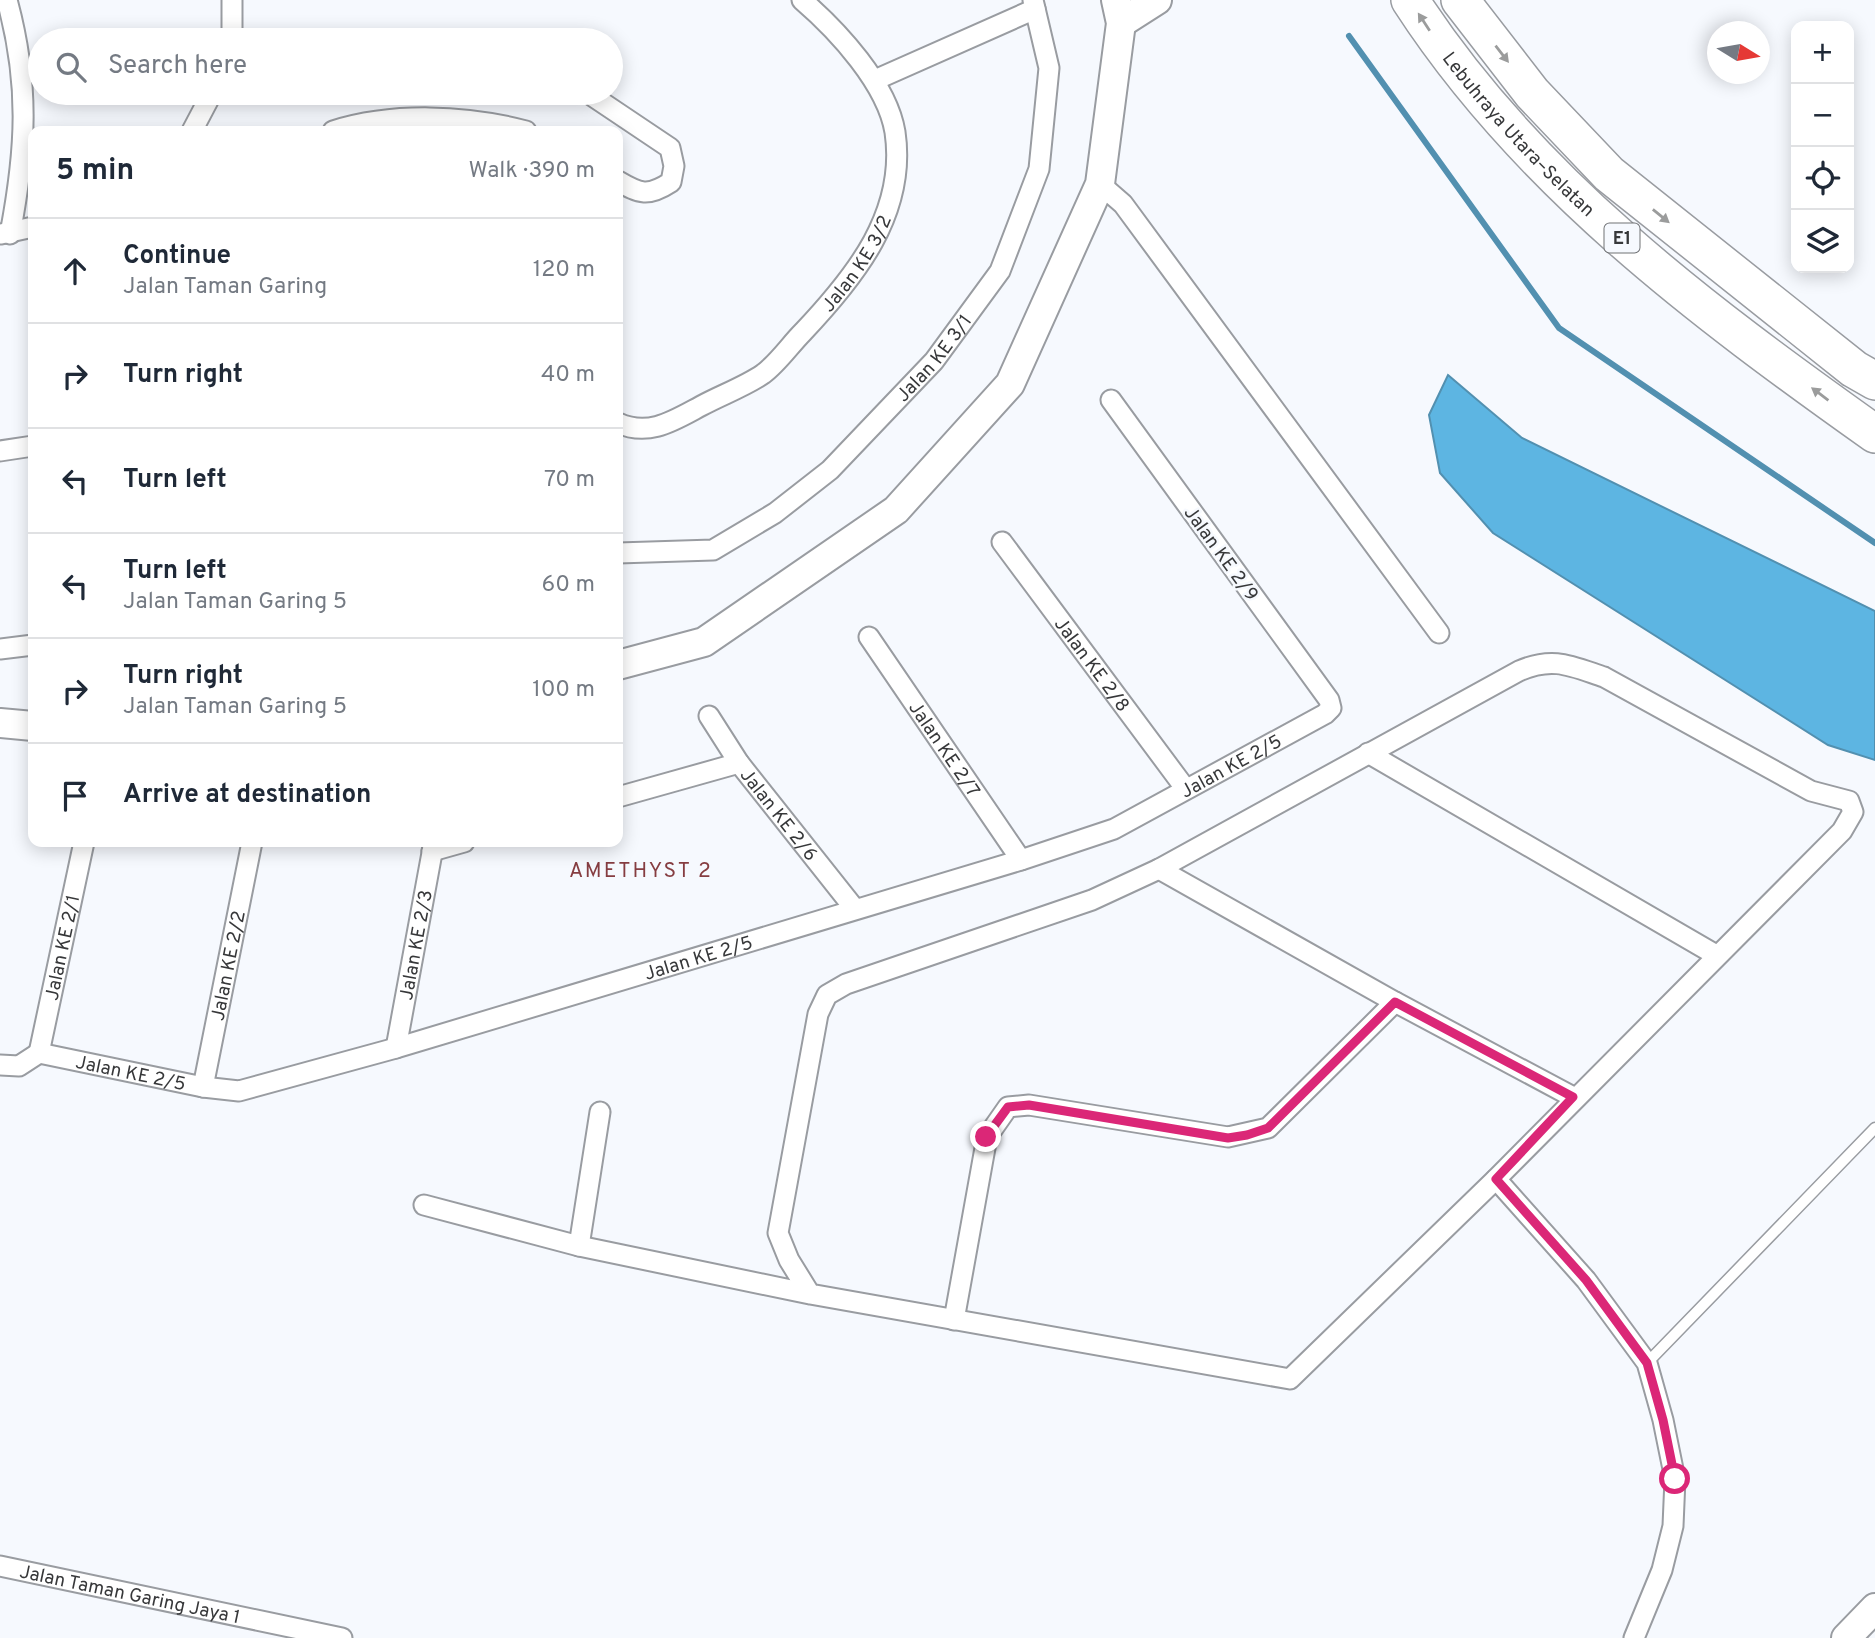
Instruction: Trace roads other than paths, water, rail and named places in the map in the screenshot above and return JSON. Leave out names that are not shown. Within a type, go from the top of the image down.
[{"type":"highway","name":"Lebuhraya Utara–Selatan","points":[[1410,0],[1437,41],[1492,112],[1590,212],[1691,297],[1875,434]]},
{"type":"highway","name":"Lebuhraya Utara–Selatan","points":[[1461,0],[1532,93],[1609,174],[1854,369],[1875,382]]},
{"type":"street","points":[[7,0],[15,29],[24,102],[23,167],[5,234],[28,229]]},
{"type":"street","points":[[232,0],[232,28]]},
{"type":"street","name":"Jalan KE 3/2","points":[[623,425],[644,431],[667,424],[763,373],[839,294],[868,253],[889,210],[897,167],[895,130],[875,80],[822,17],[802,0]]},
{"type":"street","points":[[623,663],[704,642],[896,510],[1010,384],[1100,184],[1118,9],[1157,0]]},
{"type":"street","points":[[875,80],[1034,4]]},
{"type":"street","name":"Jalan KE 3/1","points":[[623,553],[713,550],[775,513],[830,470],[934,361],[1000,271],[1039,169],[1049,68],[1034,4]]},
{"type":"street","points":[[199,126],[207,105]]},
{"type":"street","points":[[606,105],[670,148],[674,166],[671,181],[657,191],[638,193],[623,184]]},
{"type":"street","points":[[361,126],[394,120],[436,118],[491,126]]},
{"type":"street","points":[[1100,184],[1123,204],[1439,633]]},
{"type":"street","name":"Jalan KE 2/9","points":[[1111,400],[1329,700],[1331,708]]},
{"type":"street","points":[[0,451],[28,447]]},
{"type":"street","name":"Jalan KE 2/8","points":[[1002,542],[1185,788]]},
{"type":"street","name":"Jalan KE 2/7","points":[[869,637],[1021,860]]},
{"type":"street","points":[[0,649],[28,646]]},
{"type":"street","points":[[424,1205],[579,1246],[810,1294],[1290,1379],[1496,1179],[1573,1097],[1842,831],[1853,812],[1849,801],[1811,791],[1604,677],[1567,664],[1546,661],[1519,671],[1159,869],[1092,900],[846,984],[827,995],[818,1014],[778,1233],[789,1260],[810,1294]]},
{"type":"street","name":"Jalan KE 2/5","points":[[39,1053],[202,1087],[239,1091],[396,1048],[854,908],[1021,860],[1114,829],[1325,714],[1331,708]]},
{"type":"street","name":"Jalan KE 2/6","points":[[709,716],[740,763],[854,908]]},
{"type":"street","points":[[0,723],[28,726]]},
{"type":"street","points":[[1368,754],[1716,955]]},
{"type":"street","points":[[623,796],[740,763]]},
{"type":"street","name":"Jalan KE 2/1","points":[[39,1053],[83,847]]},
{"type":"street","name":"Jalan KE 2/2","points":[[202,1087],[251,847]]},
{"type":"street","name":"Jalan KE 2/3","points":[[396,1048],[433,847]]},
{"type":"street","points":[[1159,869],[1395,1002],[1573,1097]]},
{"type":"street","points":[[954,1320],[986,1137],[1008,1107],[1029,1105],[1228,1138],[1247,1135],[1268,1128],[1395,1002]]},
{"type":"street","points":[[0,1065],[19,1066],[39,1053]]},
{"type":"street","points":[[579,1246],[600,1112]]},
{"type":"street","points":[[1496,1179],[1586,1280],[1647,1363],[1663,1420],[1675,1479],[1673,1526],[1662,1570],[1634,1638]]},
{"type":"street","name":"Jalan Taman Garing Jaya 1","points":[[0,1566],[261,1630],[342,1638]]},
{"type":"street","points":[[1846,1638],[1875,1608]]},
{"type":"lane","points":[[1647,1363],[1875,1128]]},
{"type":"water","points":[[1448,375],[1522,438],[1875,611],[1875,760],[1828,745],[1493,533],[1440,473],[1429,415]]},
{"type":"waterway","points":[[1349,36],[1559,328],[1875,543]]},
{"type":"district","name":"AMETHYST 2","points":[[641,870]]}]
